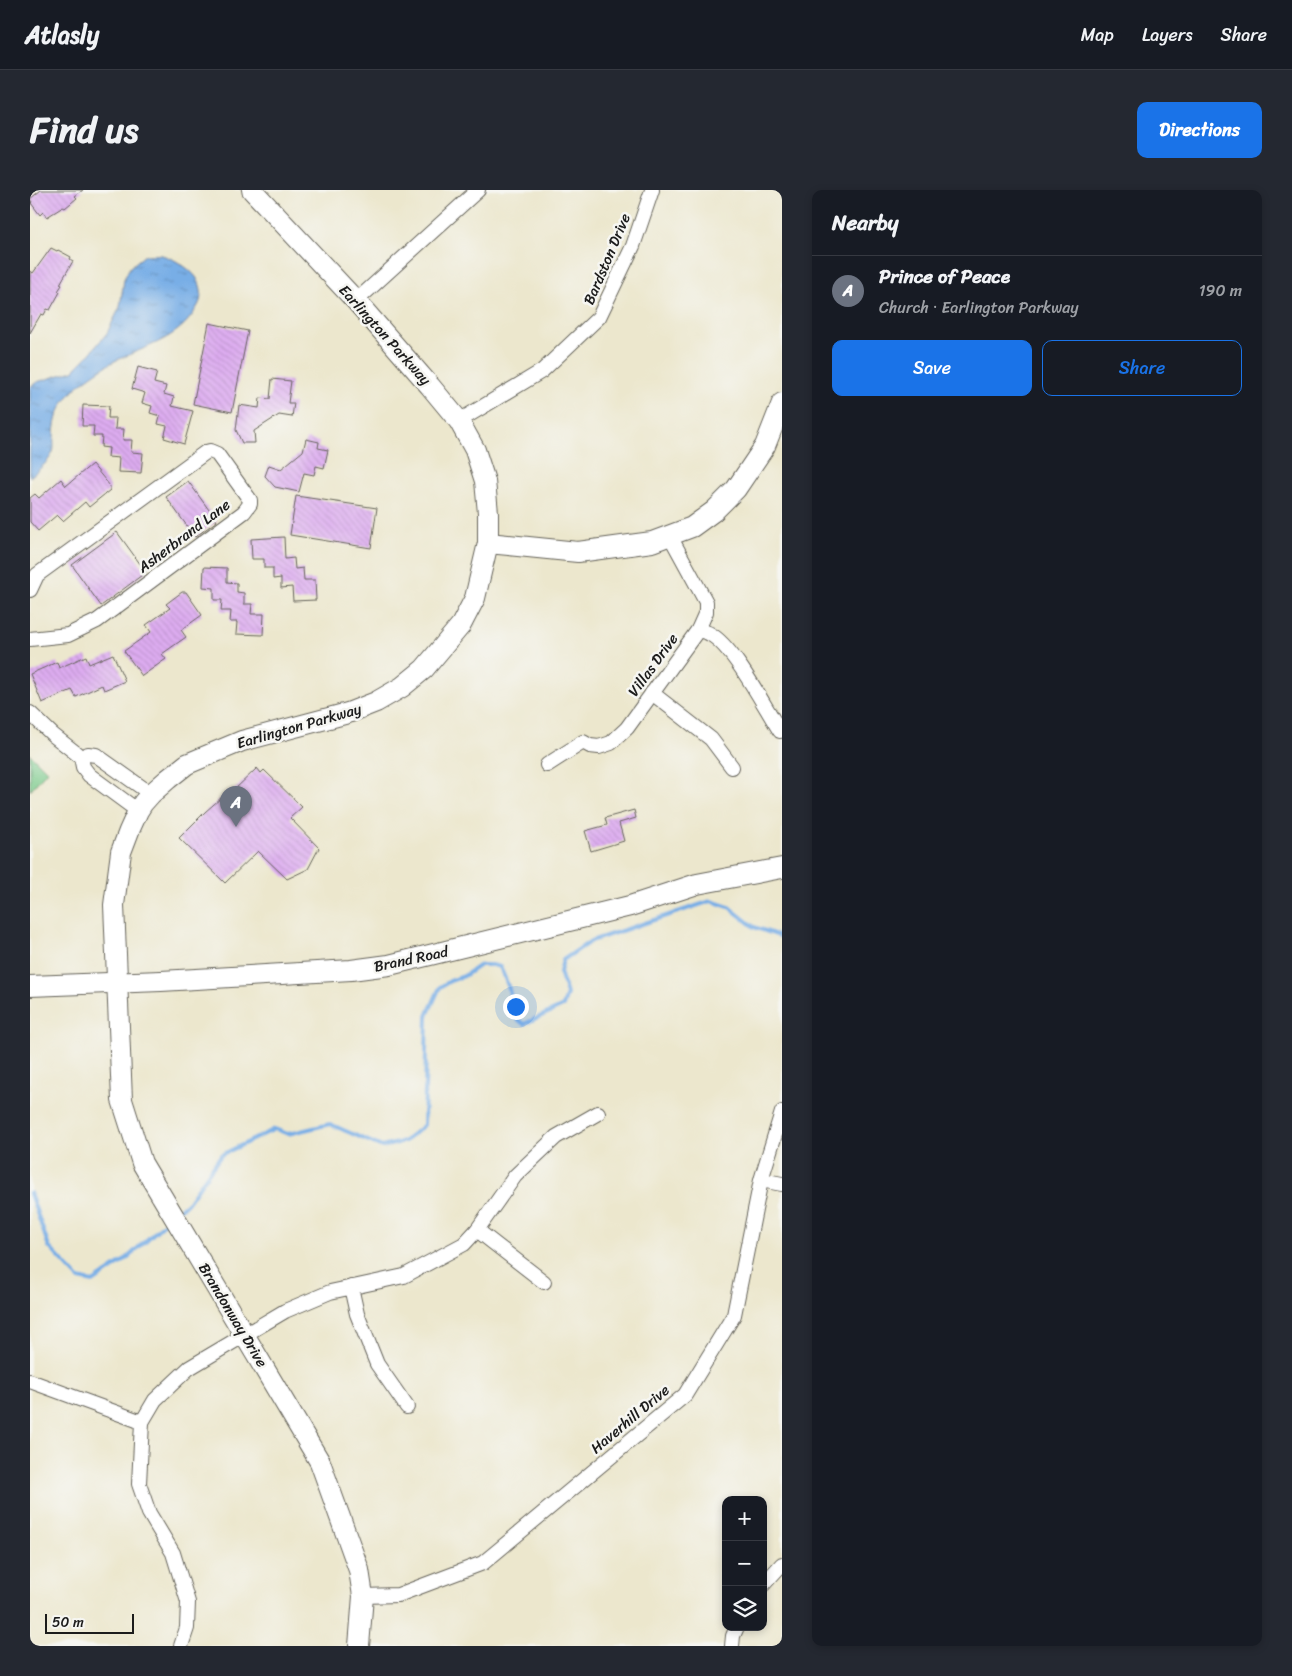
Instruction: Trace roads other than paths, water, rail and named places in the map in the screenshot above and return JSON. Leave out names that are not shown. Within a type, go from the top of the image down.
[{"type":"street","name":"Earlington Parkway","points":[[116,982],[114,905],[121,852],[138,811],[151,794],[187,764],[196,760],[242,741],[348,713],[376,702],[402,687],[424,669],[460,625],[475,598],[488,543],[485,481],[475,450],[459,421],[356,301],[252,190]]},
{"type":"street","points":[[356,301],[478,190]]},
{"type":"street","name":"Bardston Drive","points":[[459,421],[542,371],[600,317],[633,246],[652,190]]},
{"type":"street","points":[[488,543],[578,552],[652,542],[692,527],[714,511],[736,489],[765,446],[782,403]]},
{"type":"street","name":"Asherbrand Lane","points":[[30,590],[37,575],[206,452],[210,451],[217,454],[250,500],[250,504],[244,512],[97,621],[68,635],[30,639]]},
{"type":"street","name":"Villas Drive","points":[[547,765],[583,742],[590,746],[599,747],[611,742],[627,728],[698,630],[706,612],[706,602],[670,536]]},
{"type":"street","points":[[698,630],[710,634],[725,647],[741,668],[780,731]]},
{"type":"street","points":[[652,693],[710,739],[732,767]]},
{"type":"street","points":[[30,713],[53,735],[81,757],[83,767],[89,775],[138,811]]},
{"type":"street","points":[[81,757],[88,754],[96,755],[151,794]]},
{"type":"street","name":"Brand Road","points":[[30,986],[351,970],[389,965],[630,906],[697,884],[782,868]]},
{"type":"street","name":"Brandonway Drive","points":[[116,982],[122,1100],[142,1163],[320,1462],[359,1570],[363,1596],[359,1646]]},
{"type":"street","name":"Haverhill Drive","points":[[363,1596],[398,1595],[484,1563],[685,1395],[734,1315],[761,1180],[782,1112]]},
{"type":"street","points":[[181,1646],[187,1628],[188,1602],[173,1553],[149,1513],[139,1484],[142,1422],[155,1400],[189,1368],[285,1311],[330,1292],[404,1276],[464,1244],[477,1230],[515,1176],[556,1137],[598,1113]]},
{"type":"street","points":[[761,1180],[782,1184]]},
{"type":"street","points":[[477,1230],[544,1282]]},
{"type":"street","points":[[351,1287],[357,1314],[377,1364],[407,1407]]},
{"type":"street","points":[[30,1381],[142,1422]]},
{"type":"street","points":[[767,1581],[782,1564]]},
{"type":"street","points":[[732,1646],[735,1631]]},
{"type":"water","points":[[145,255],[165,256],[180,263],[189,270],[196,277],[201,289],[198,305],[188,320],[169,336],[111,363],[74,390],[65,400],[57,417],[54,430],[54,449],[51,456],[30,477],[30,387],[37,382],[73,371],[87,357],[107,333],[120,307],[124,279],[130,267]]},
{"type":"waterway","points":[[178,1211],[189,1201],[221,1155],[275,1129],[288,1134],[330,1124],[382,1147],[405,1141],[424,1125],[427,1016],[440,987],[464,976],[480,965],[500,967],[509,989],[512,1012],[524,1024],[563,1006],[567,994],[560,972],[563,960],[591,941],[711,901],[729,907],[754,927],[782,937]]},
{"type":"waterway","points":[[30,1193],[49,1247],[79,1279],[93,1282],[124,1261],[169,1219]]},
{"type":"place","name":"Prince of Peace","points":[[236,827]]}]
